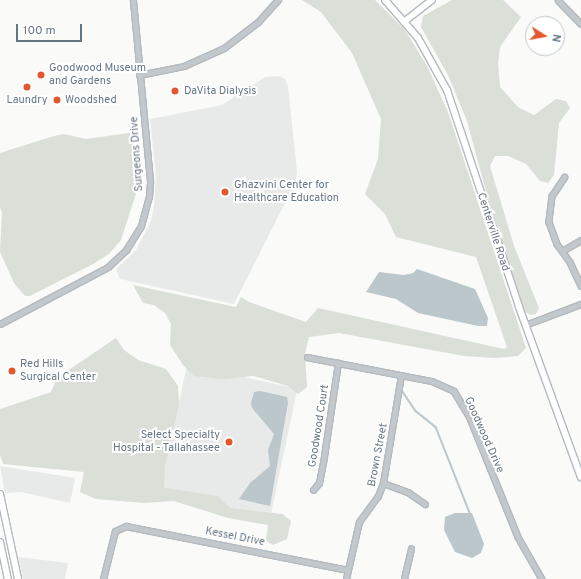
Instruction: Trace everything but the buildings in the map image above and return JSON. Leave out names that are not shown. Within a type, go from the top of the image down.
[{"type":"main road","name":"Centerville Road","points":[[385,0],[405,21],[427,51],[447,90],[525,325],[581,477]]},
{"type":"main road","points":[[405,21],[432,0]]},
{"type":"main road","points":[[0,494],[18,579]]},
{"type":"main road","points":[[0,542],[8,579]]},
{"type":"street","name":"Surgeons Drive","points":[[0,324],[108,267],[133,241],[146,213],[150,190],[133,0]]},
{"type":"street","points":[[139,75],[184,66],[224,48],[258,22],[278,0]]},
{"type":"street","points":[[558,0],[581,24]]},
{"type":"street","points":[[565,177],[552,196],[548,214],[551,231],[581,286]]},
{"type":"street","points":[[562,251],[581,240]]},
{"type":"street","points":[[525,325],[581,304]]},
{"type":"street","name":"Goodwood Drive","points":[[307,357],[442,384],[459,398],[518,537],[542,579]]},
{"type":"street","name":"Goodwood Court","points":[[312,490],[318,483],[323,463],[338,363]]},
{"type":"street","name":"Brown Street","points":[[346,579],[359,522],[378,496],[383,483],[401,375]]},
{"type":"street","points":[[383,483],[403,490],[426,504]]},
{"type":"street","name":"Kessel Drive","points":[[103,579],[110,544],[115,531],[119,528],[134,527],[348,570]]},
{"type":"street","points":[[404,579],[411,549]]},
{"type":"shaded area","points":[[302,0],[375,0],[405,30],[427,66],[448,112],[526,348],[518,356],[494,358],[464,356],[339,333],[309,337],[305,353],[307,387],[298,394],[288,386],[254,376],[222,379],[194,376],[183,365],[170,345],[171,324],[165,313],[154,305],[143,303],[133,285],[236,307],[241,297],[249,302],[306,322],[318,308],[504,349],[507,347],[476,257],[396,237],[385,214],[365,194],[378,159],[381,119],[352,53],[321,12]]},
{"type":"shaded area","points":[[452,0],[503,0],[521,17],[500,47],[498,63],[500,87],[518,107],[534,115],[556,99],[566,101],[570,108],[559,123],[554,175],[548,183],[540,181],[526,164],[508,156],[495,156],[490,166],[514,246],[539,308],[536,314],[530,315],[524,311],[489,202],[467,121],[448,75],[421,27],[423,16]]},
{"type":"shaded area","name":"Ghazvini Center for Healthcare Education","points":[[278,76],[285,79],[288,86],[297,172],[294,190],[283,207],[234,304],[120,279],[116,269],[136,250],[151,221],[154,206],[156,176],[150,119],[222,105],[265,77]]},
{"type":"shaded area","points":[[129,133],[133,134],[139,184],[121,240],[109,254],[93,264],[30,296],[25,296],[14,283],[0,252],[2,213],[0,207],[0,153],[64,134],[86,139]]},
{"type":"shaded area","points":[[417,269],[475,289],[488,318],[487,326],[478,326],[418,313],[396,299],[366,292],[379,272],[404,275],[413,273]]},
{"type":"shaded area","points":[[116,338],[124,350],[138,360],[166,369],[178,386],[179,404],[165,468],[164,488],[218,496],[230,508],[282,514],[291,521],[287,539],[273,545],[266,541],[268,525],[228,518],[174,501],[144,503],[96,499],[80,492],[84,472],[3,464],[0,455],[0,409],[51,392],[57,378]]},
{"type":"shaded area","name":"Select Specialty Hospital - Tallahassee","points":[[187,365],[298,388],[270,519],[159,495]]},
{"type":"shaded area","points":[[260,391],[287,397],[288,403],[270,506],[239,499],[250,483],[270,466],[268,450],[274,434],[252,408],[251,403],[254,392]]},
{"type":"shaded area","points":[[0,466],[75,478],[70,503],[21,492],[5,493]]},
{"type":"shaded area","points":[[455,513],[472,513],[484,544],[481,553],[472,558],[455,552],[444,530],[445,517]]},
{"type":"shaded area","points":[[18,557],[68,563],[65,579],[23,579]]},
{"type":"waterway","points":[[403,392],[416,411],[436,427],[470,513]]},
{"type":"place","name":"Goodwood Museum and Gardens","points":[[41,75]]},
{"type":"place","name":"Laundry","points":[[27,87]]},
{"type":"place","name":"DaVita Dialysis","points":[[175,91]]},
{"type":"place","name":"Woodshed","points":[[57,100]]},
{"type":"place","name":"Ghazvini Center for Healthcare Education","points":[[225,192]]},
{"type":"place","name":"Red Hills Surgical Center","points":[[12,371]]},
{"type":"place","name":"Select Specialty Hospital - Tallahassee","points":[[229,442]]}]
